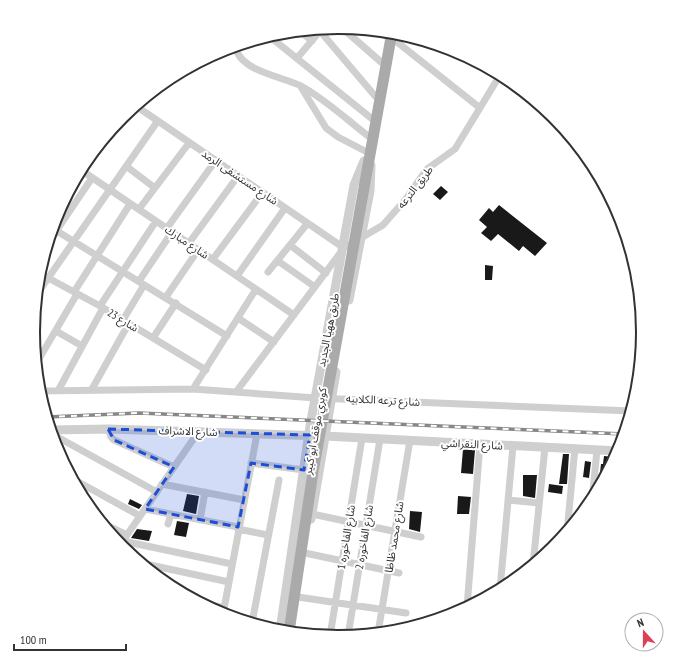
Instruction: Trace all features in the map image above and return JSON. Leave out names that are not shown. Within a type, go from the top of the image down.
[{"type":"main road","name":"طريق ههيا الجديد","points":[[366,158],[371,118],[386,38]]},
{"type":"main road","name":"طريق ههيا الجديد","points":[[366,158],[386,38]]},
{"type":"main road","name":"كوبري موقف ابو كبير","points":[[291,626],[314,472],[366,158]]},
{"type":"main road","name":"كوبري موقف ابو كبير","points":[[284,625],[308,471],[363,180]]},
{"type":"street","points":[[298,57],[317,35]]},
{"type":"street","points":[[323,35],[375,96]]},
{"type":"street","points":[[350,35],[381,62]]},
{"type":"street","points":[[306,36],[312,41]]},
{"type":"street","points":[[394,40],[480,108]]},
{"type":"street","points":[[276,41],[298,57],[371,118]]},
{"type":"street","points":[[237,52],[242,58],[273,76],[300,85],[313,93],[368,136]]},
{"type":"street","name":"طريق الترعه","points":[[344,248],[383,225],[406,200],[427,169],[455,149],[497,80]]},
{"type":"street","points":[[300,85],[326,128],[366,158]]},
{"type":"street","name":"شارع مستشفى الرمد","points":[[140,109],[157,122],[216,160],[306,224],[344,248]]},
{"type":"street","points":[[45,281],[72,240],[157,122]]},
{"type":"street","points":[[139,209],[189,143]]},
{"type":"street","name":"طريق ههيا الجديد","points":[[294,626],[325,436],[371,181],[366,158]]},
{"type":"street","name":"طريق ههيا الجديد","points":[[281,624],[304,470],[354,186],[366,158]]},
{"type":"street","points":[[92,389],[126,322],[142,283],[169,230],[216,160]]},
{"type":"street","points":[[126,166],[155,188]]},
{"type":"street","name":"شارع مبارك","points":[[85,174],[294,315]]},
{"type":"street","points":[[189,243],[238,176]]},
{"type":"street","points":[[64,215],[92,178]]},
{"type":"street","points":[[213,260],[262,193]]},
{"type":"street","points":[[41,355],[56,331],[75,293],[130,204]]},
{"type":"street","points":[[236,276],[285,208]]},
{"type":"street","points":[[59,389],[101,307],[156,221]]},
{"type":"street","points":[[268,272],[306,224]]},
{"type":"street","points":[[58,231],[176,303],[227,336]]},
{"type":"street","points":[[290,245],[326,273]]},
{"type":"street","points":[[236,392],[344,248]]},
{"type":"street","points":[[166,297],[198,250]]},
{"type":"street","points":[[278,261],[315,287]]},
{"type":"street","name":"شارع 23","points":[[47,278],[101,307],[206,370]]},
{"type":"street","points":[[193,389],[256,289]]},
{"type":"street","points":[[153,338],[176,303]]},
{"type":"street","points":[[238,318],[274,342]]},
{"type":"street","points":[[56,331],[82,346]]},
{"type":"street","name":"شارع ترعه الكلابيه","points":[[46,390],[193,389],[316,398],[625,411]]},
{"type":"street","points":[[108,428],[110,437],[114,440],[174,467]]},
{"type":"street","name":"شارع الاشراف","points":[[57,430],[108,428],[325,436]]},
{"type":"street","points":[[124,540],[199,432]]},
{"type":"street","points":[[224,607],[257,434]]},
{"type":"street","name":"شارع النقراشي","points":[[325,436],[611,451]]},
{"type":"street","points":[[60,438],[157,492]]},
{"type":"street","name":"شارع الفاخوره 1","points":[[331,630],[362,438]]},
{"type":"street","name":"شارع الفاخوره 2","points":[[349,629],[380,439]]},
{"type":"street","name":"شارع محمد ظاظا","points":[[379,627],[410,440]]},
{"type":"street","points":[[468,600],[480,444]]},
{"type":"street","points":[[501,582],[512,446]]},
{"type":"street","points":[[534,556],[545,447]]},
{"type":"street","points":[[567,522],[575,448]]},
{"type":"street","points":[[594,485],[597,450]]},
{"type":"street","points":[[251,463],[304,470]]},
{"type":"street","points":[[253,617],[279,480]]},
{"type":"street","points":[[82,484],[140,516]]},
{"type":"street","points":[[162,484],[244,500]]},
{"type":"street","points":[[200,520],[205,492]]},
{"type":"street","points":[[508,500],[539,503]]},
{"type":"street","points":[[145,509],[268,535]]},
{"type":"street","points":[[168,524],[171,514]]},
{"type":"street","points":[[312,514],[421,537]]},
{"type":"street","points":[[126,542],[232,564]]},
{"type":"street","points":[[305,553],[399,573]]},
{"type":"street","points":[[154,566],[229,582]]},
{"type":"street","points":[[298,596],[406,613]]},
{"type":"highlighted area","points":[[108,429],[310,435],[304,470],[251,463],[238,527],[145,509],[174,467],[114,440]]},
{"type":"building","points":[[441,186],[448,192],[440,200],[433,194]]},
{"type":"building","points":[[499,205],[547,243],[535,256],[523,246],[519,251],[498,234],[491,241],[481,233],[487,227],[479,220],[489,208],[493,212]]},
{"type":"building","points":[[485,265],[493,266],[492,280],[485,280]]},
{"type":"building","points":[[463,449],[475,450],[473,474],[461,473]]},
{"type":"building","points":[[563,454],[569,454],[567,484],[559,484]]},
{"type":"building","points":[[604,456],[608,456],[600,474],[601,464],[603,464]]},
{"type":"building","points":[[585,461],[591,462],[589,478],[583,477]]},
{"type":"building","points":[[523,475],[537,475],[535,498],[523,496]]},
{"type":"building","points":[[549,484],[563,486],[562,494],[548,492]]},
{"type":"building","points":[[187,494],[199,496],[196,514],[183,511]]},
{"type":"building","points":[[458,496],[471,497],[469,514],[457,514]]},
{"type":"building","points":[[130,499],[142,505],[139,509],[128,504]]},
{"type":"building","points":[[410,511],[422,512],[420,532],[409,529]]},
{"type":"building","points":[[177,521],[189,523],[186,537],[174,535]]},
{"type":"building","points":[[137,529],[152,531],[149,541],[131,538]]},
{"type":"railway","points":[[52,417],[139,413],[618,434]]}]
